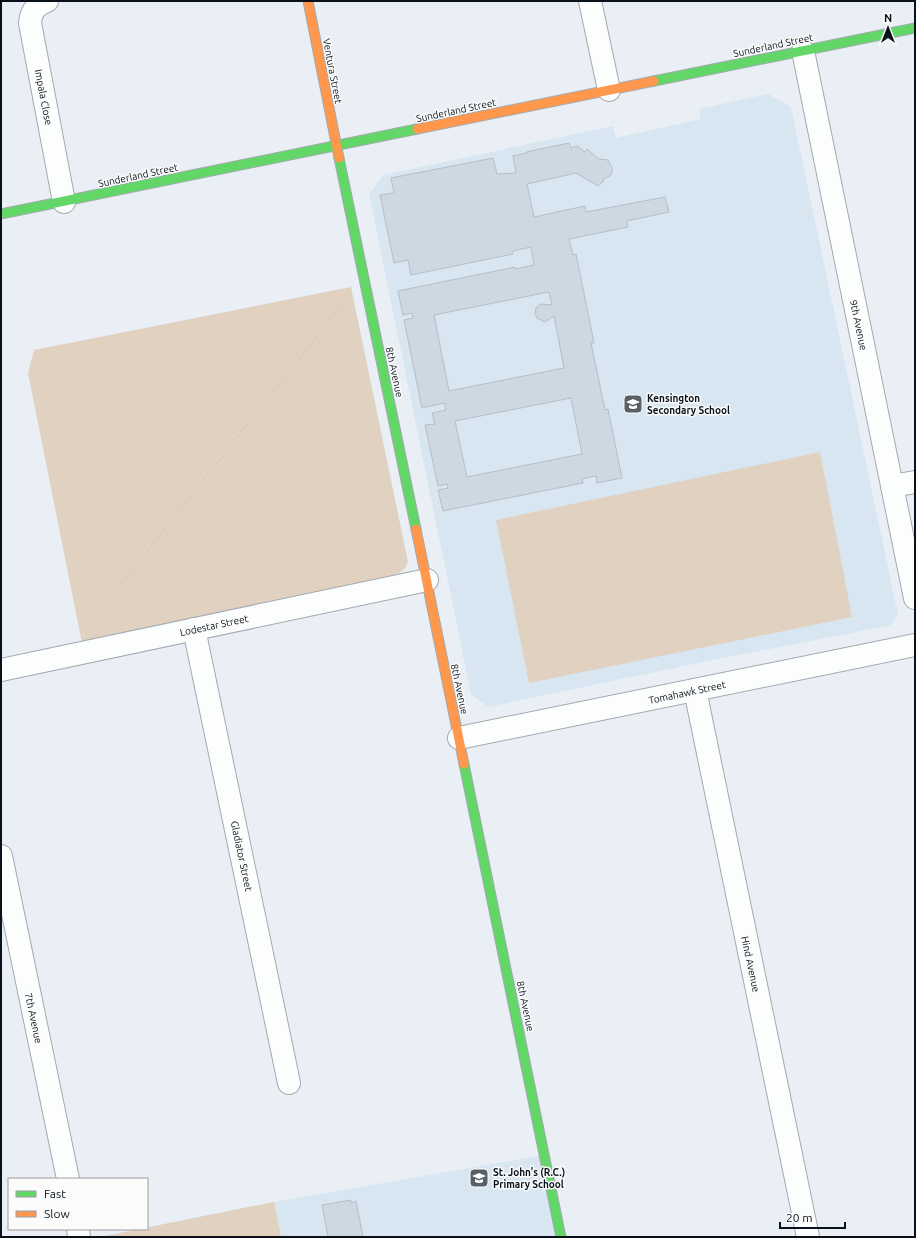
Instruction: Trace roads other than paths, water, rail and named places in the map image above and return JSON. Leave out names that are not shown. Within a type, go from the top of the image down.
[{"type":"street","name":"Impala Close","points":[[47,1],[36,7],[30,17],[30,23],[64,202]]},
{"type":"street","name":"Ventura Street","points":[[308,1],[336,146]]},
{"type":"street","points":[[590,1],[609,90]]},
{"type":"street","name":"Sunderland Street","points":[[1,214],[915,28]]},
{"type":"street","name":"9th Avenue","points":[[803,51],[915,598]]},
{"type":"street","name":"8th Avenue","points":[[336,146],[345,182],[562,1237]]},
{"type":"street","points":[[892,486],[915,482]]},
{"type":"street","name":"Lodestar Street","points":[[1,670],[427,580]]},
{"type":"street","name":"Gladiator Street","points":[[194,629],[289,1083]]},
{"type":"street","name":"Tomahawk Street","points":[[459,738],[915,645]]},
{"type":"street","name":"Hind Avenue","points":[[695,690],[808,1237]]},
{"type":"street","name":"7th Avenue","points":[[1,856],[68,1178]]},
{"type":"place","name":"Kensington Secondary School","points":[[633,404]]},
{"type":"place","name":"St. John's (R.C.) Primary School","points":[[479,1178]]}]
